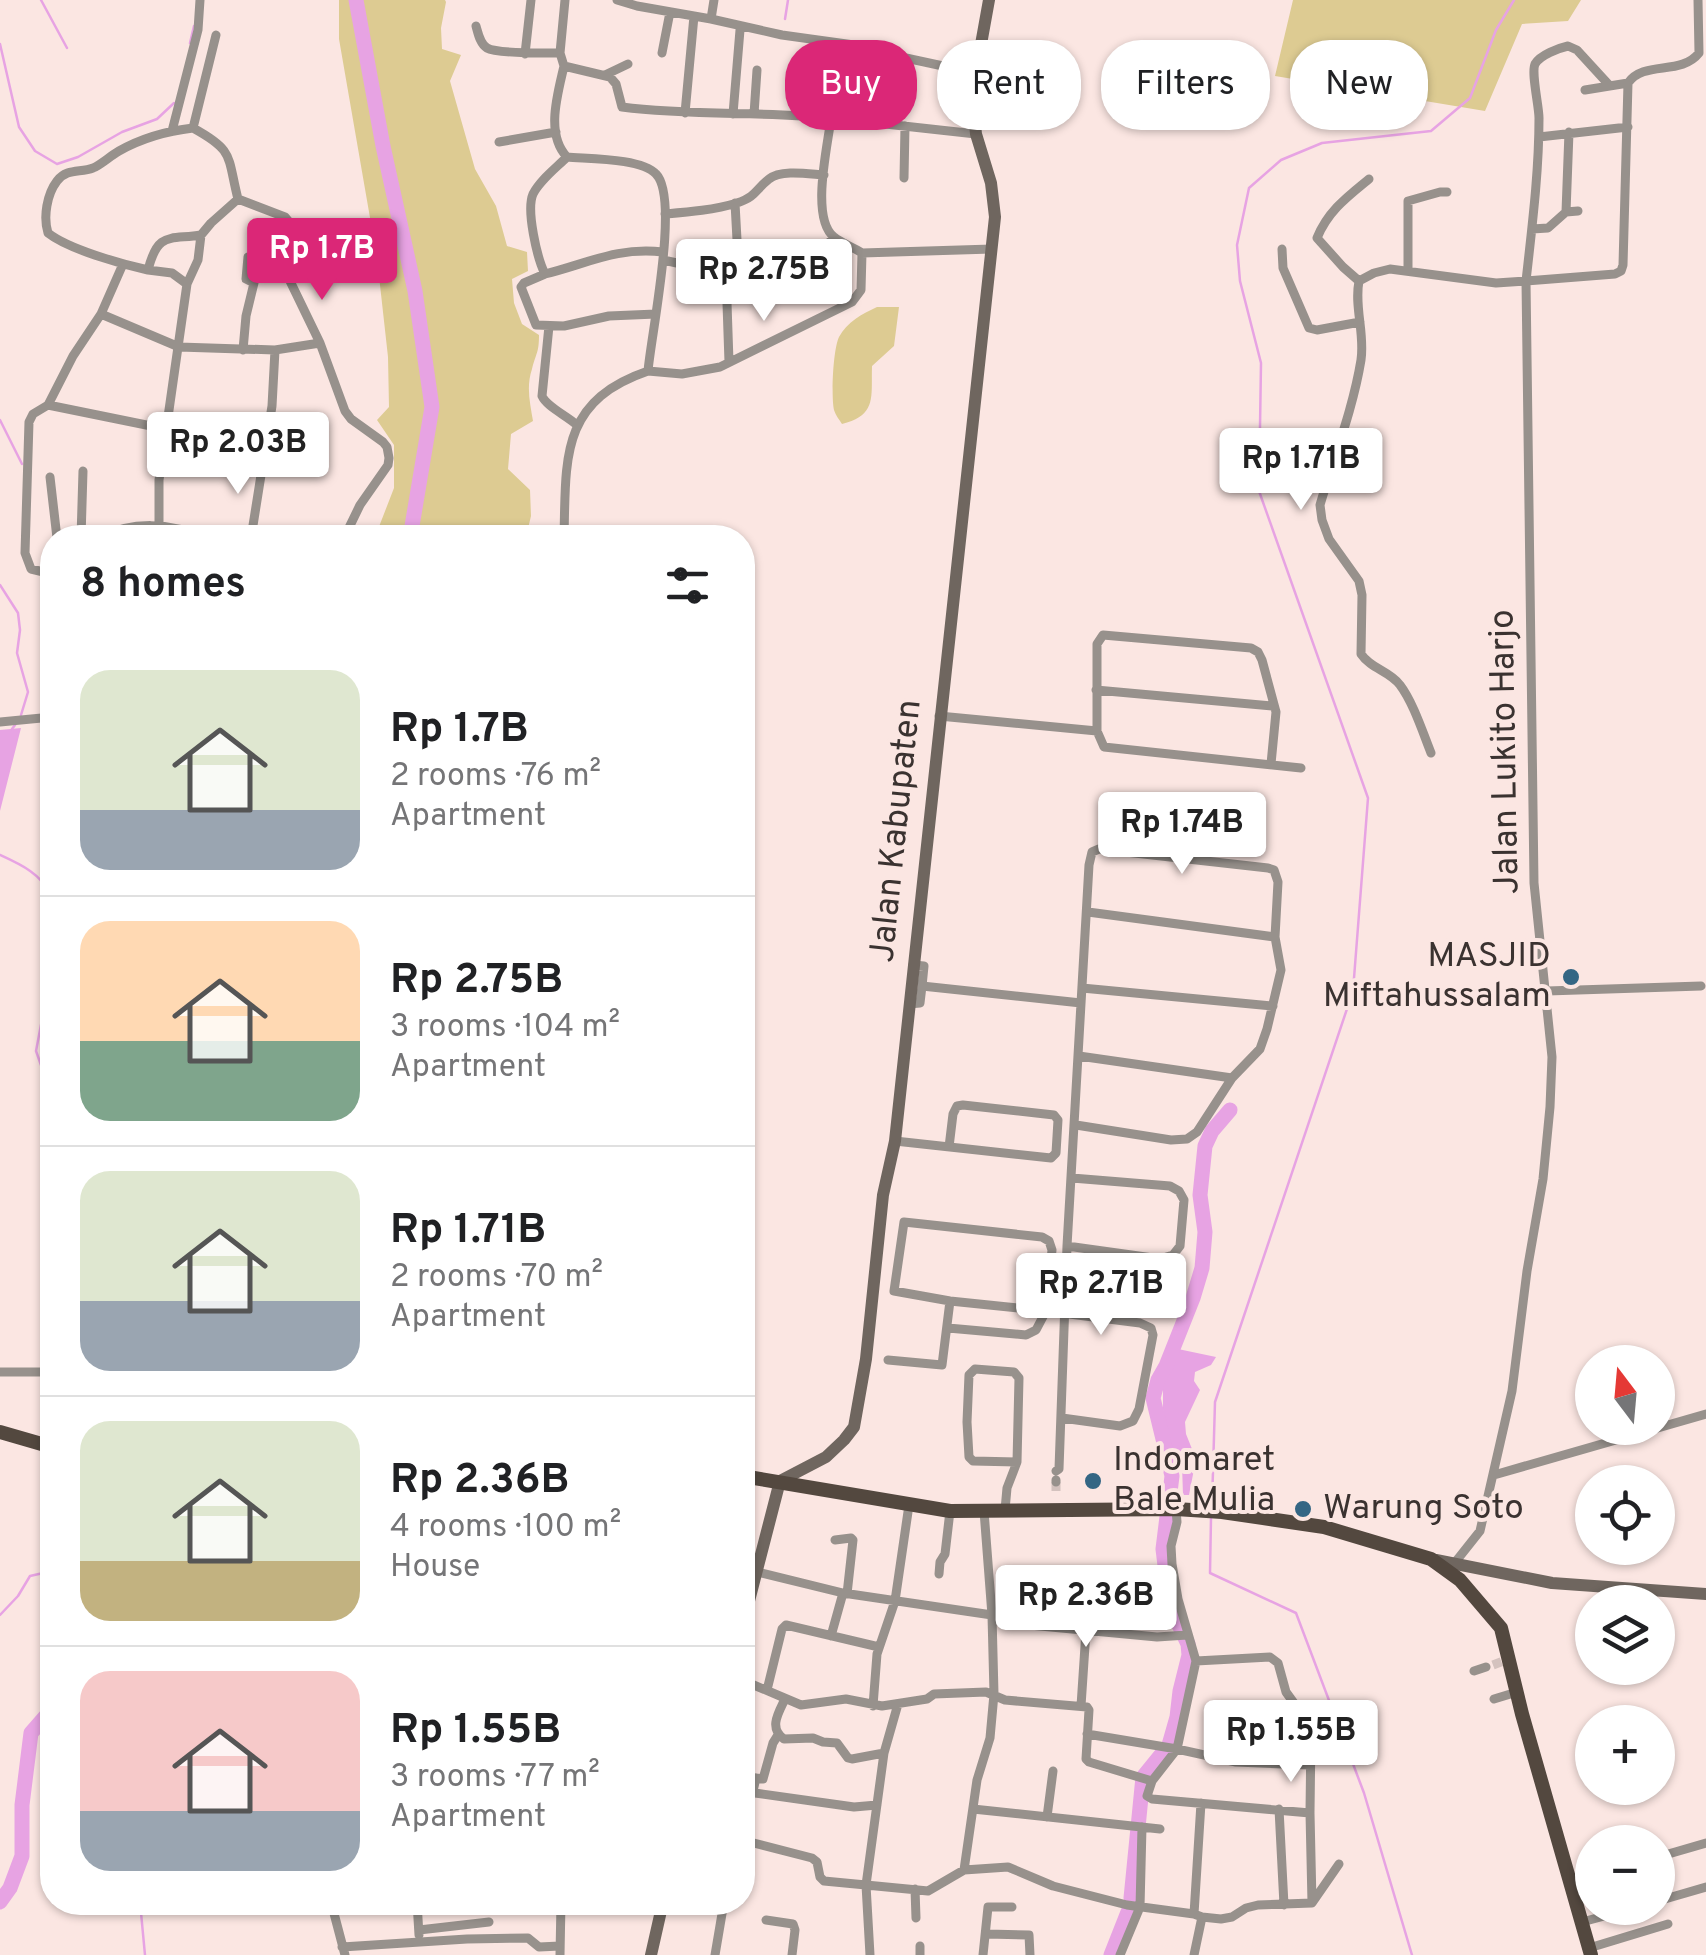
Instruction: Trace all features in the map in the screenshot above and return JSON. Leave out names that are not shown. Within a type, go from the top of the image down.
[{"type":"main road","name":"Jalan Kabupaten","points":[[982,40],[989,0]]},
{"type":"main road","name":"Jalan Kabupaten","points":[[780,1481],[826,1456],[854,1427],[866,1359],[883,1195],[895,1141],[995,217],[991,183],[976,130]]},
{"type":"main road","points":[[0,1432],[40,1444]]},
{"type":"main road","points":[[755,1478],[950,1511],[1006,1510],[1057,1502],[1222,1512],[1324,1527],[1451,1568],[1552,1583],[1706,1594]]},
{"type":"main road","points":[[755,1580],[780,1481]]},
{"type":"main road","points":[[1451,1568],[1497,1621],[1575,1894]]},
{"type":"main road","points":[[651,1955],[661,1915]]},
{"type":"main road","points":[[1583,1925],[1590,1951]]},
{"type":"street","points":[[172,130],[198,30],[200,0]]},
{"type":"street","points":[[525,54],[531,0]]},
{"type":"street","points":[[565,0],[560,53],[564,66],[555,115],[559,147],[567,157],[644,166],[661,181],[665,214],[663,256],[648,371]]},
{"type":"street","points":[[617,0],[782,35],[861,46],[937,65]]},
{"type":"street","points":[[712,19],[714,0]]},
{"type":"street","points":[[1432,754],[1401,685],[1366,662],[1361,654],[1360,580],[1329,538],[1320,512],[1362,357],[1357,292],[1360,281],[1382,270],[1496,283],[1621,271],[1628,84],[1638,73],[1690,62],[1703,52],[1698,0]]},
{"type":"street","points":[[662,53],[670,12]]},
{"type":"street","points":[[685,113],[694,16]]},
{"type":"street","points":[[476,26],[485,47],[525,54],[560,53]]},
{"type":"street","points":[[734,114],[740,30]]},
{"type":"street","points":[[193,128],[216,35]]},
{"type":"street","name":"Jalan Lukito Harjo","points":[[1451,1568],[1480,1531],[1512,1391],[1543,1179],[1552,1057],[1534,865],[1526,281],[1539,137],[1534,69],[1542,58],[1568,46],[1577,50],[1610,86]]},
{"type":"street","points":[[605,75],[628,64]]},
{"type":"street","points":[[564,66],[614,80],[622,107],[685,113],[785,114]]},
{"type":"street","points":[[754,114],[757,70]]},
{"type":"street","points":[[1585,90],[1628,84]]},
{"type":"street","points":[[917,127],[976,134]]},
{"type":"street","points":[[187,284],[172,273],[123,264],[51,236],[45,217],[58,180],[66,173],[94,167],[138,141],[193,128],[223,147],[238,198]]},
{"type":"street","points":[[1539,137],[1628,128]]},
{"type":"street","points":[[830,130],[821,212],[823,223],[834,237],[862,253],[992,249]]},
{"type":"street","points":[[904,178],[905,130]]},
{"type":"street","points":[[499,142],[556,132]]},
{"type":"street","points":[[1532,228],[1548,228],[1572,211],[1569,132]]},
{"type":"street","points":[[544,274],[531,199],[538,186],[567,157]]},
{"type":"street","points":[[665,214],[735,204],[755,195],[778,174],[824,175]]},
{"type":"street","points":[[1360,281],[1318,238],[1329,214],[1369,179]]},
{"type":"street","points":[[1408,270],[1408,201],[1448,192]]},
{"type":"street","points":[[151,525],[159,524],[159,480],[187,284],[198,260],[202,236],[238,198]]},
{"type":"street","points":[[238,198],[290,223],[290,281],[320,343],[345,410],[351,419],[383,442],[389,452],[388,465],[350,525]]},
{"type":"street","points":[[735,204],[738,258],[742,265]]},
{"type":"street","points":[[148,270],[152,251],[162,242],[180,236],[202,236]]},
{"type":"street","points":[[656,314],[628,314],[564,326],[536,325],[521,287],[544,274],[639,249],[726,274],[736,272],[748,260],[816,254],[834,237]]},
{"type":"street","points":[[1282,249],[1283,268],[1309,328],[1318,330],[1360,322]]},
{"type":"street","points":[[565,525],[573,432],[605,391],[648,371],[665,374],[720,367],[852,302],[860,290],[862,253]]},
{"type":"street","points":[[243,350],[254,284],[246,279],[248,258]]},
{"type":"street","points":[[40,571],[31,568],[25,553],[29,422],[48,405],[101,314],[123,264]]},
{"type":"street","points":[[726,274],[730,362]]},
{"type":"street","points":[[101,314],[179,347],[275,350],[320,343]]},
{"type":"street","points":[[550,326],[542,396],[546,404],[578,425]]},
{"type":"street","points":[[253,525],[272,406],[275,350]]},
{"type":"street","points":[[48,405],[166,429],[263,463]]},
{"type":"street","points":[[82,525],[84,471]]},
{"type":"street","points":[[50,477],[55,525]]},
{"type":"street","points":[[1271,764],[1276,720],[1258,652],[1252,648],[1103,635],[1097,644],[1096,690],[1097,731],[1104,747],[1301,768]]},
{"type":"street","points":[[1096,690],[1273,706]]},
{"type":"street","points":[[939,716],[1097,731]]},
{"type":"street","points":[[0,722],[40,717]]},
{"type":"street","points":[[1056,1478],[1062,1418],[1067,1246],[1092,852],[1274,870],[1278,882],[1276,937],[1281,970],[1273,1006],[1260,1049],[1232,1078],[1197,1132],[1187,1140],[1170,1140],[1076,1125]]},
{"type":"street","points":[[1088,912],[1276,937]]},
{"type":"street","points":[[909,1004],[920,1004],[924,966],[913,964]]},
{"type":"street","points":[[922,986],[1081,1003]]},
{"type":"street","points":[[1546,991],[1701,986]]},
{"type":"street","points":[[1082,988],[1273,1006]]},
{"type":"street","points":[[1079,1056],[1232,1078]]},
{"type":"street","points":[[895,1141],[950,1147],[1052,1158],[1056,1154],[1058,1120],[1054,1115],[957,1106],[950,1147]]},
{"type":"street","points":[[1067,1246],[1160,1260],[1173,1255],[1180,1246],[1184,1200],[1170,1186],[1072,1178]]},
{"type":"street","points":[[948,1328],[1026,1335],[1036,1330],[1046,1311],[1052,1250],[1049,1242],[1042,1237],[904,1222],[893,1286],[894,1291],[950,1301],[1046,1311],[1140,1323],[1151,1328],[1140,1409],[1133,1421],[1120,1426],[1062,1418]]},
{"type":"street","points":[[888,1360],[942,1365],[950,1301]]},
{"type":"street","points":[[1006,1510],[1017,1462],[1019,1378],[1014,1372],[975,1370],[968,1375],[969,1457],[972,1461],[1017,1462]]},
{"type":"street","points":[[0,1372],[40,1372]]},
{"type":"street","points":[[1494,1475],[1706,1414]]},
{"type":"street","points":[[873,1706],[879,1647],[895,1600],[908,1505]]},
{"type":"street","points":[[1176,1509],[1171,1554],[1178,1600],[1196,1661],[1177,1748],[1149,1780],[1149,1798],[1310,1813]]},
{"type":"street","points":[[939,1574],[950,1511]]},
{"type":"street","points":[[964,1870],[977,1780],[990,1738],[994,1694],[984,1511]]},
{"type":"street","points":[[832,1636],[845,1594],[853,1540],[835,1540]]},
{"type":"street","points":[[758,1572],[845,1594],[992,1616],[1019,1624],[1158,1637],[1187,1635]]},
{"type":"street","points":[[1048,1626],[1057,1572],[1072,1572]]},
{"type":"street","points":[[767,1690],[784,1626],[789,1624],[879,1647]]},
{"type":"street","points":[[1081,1706],[1086,1630]]},
{"type":"street","points":[[1196,1661],[1275,1660],[1286,1692],[1310,1727],[1312,1904]]},
{"type":"street","points":[[1474,1670],[1489,1666]]},
{"type":"street","points":[[755,1685],[801,1705],[846,1698],[873,1706],[927,1699],[942,1692],[986,1692],[1005,1700],[1081,1706],[1089,1710],[1086,1756],[1090,1762],[1149,1780]]},
{"type":"street","points":[[1494,1699],[1517,1692]]},
{"type":"street","points":[[755,1782],[756,1778],[765,1777],[778,1735],[775,1722],[785,1698]]},
{"type":"street","points":[[870,1955],[866,1885],[884,1753],[898,1704]]},
{"type":"street","points":[[1088,1734],[1242,1762],[1310,1764]]},
{"type":"street","points":[[778,1735],[837,1742],[852,1759],[884,1753]]},
{"type":"street","points":[[1047,1817],[1053,1771]]},
{"type":"street","points":[[755,1793],[854,1806],[877,1805]]},
{"type":"street","points":[[1194,1955],[1201,1803]]},
{"type":"street","points":[[972,1810],[1160,1829]]},
{"type":"street","points":[[1279,1810],[1284,1905]]},
{"type":"street","points":[[1120,1955],[1140,1907],[1142,1827]]},
{"type":"street","points":[[755,1843],[812,1858],[819,1865],[824,1882],[932,1890],[964,1870],[1008,1867],[1053,1886],[1140,1907],[1221,1919],[1251,1906],[1312,1904]]},
{"type":"street","points":[[1675,1852],[1706,1843]]},
{"type":"street","points":[[1312,1904],[1339,1864]]},
{"type":"street","points":[[1675,1896],[1706,1887]]},
{"type":"street","points":[[915,1890],[916,1918]]},
{"type":"street","points":[[983,1955],[988,1907],[1012,1907]]},
{"type":"street","points":[[337,1915],[344,1951],[420,1942],[528,1938],[539,1947],[560,1952]]},
{"type":"street","points":[[418,1915],[420,1942]]},
{"type":"street","points":[[560,1952],[561,1915]]},
{"type":"street","points":[[715,1955],[722,1915]]},
{"type":"street","points":[[766,1920],[793,1924],[792,1955]]},
{"type":"street","points":[[419,1930],[488,1922]]},
{"type":"street","points":[[467,1924],[467,1939]]},
{"type":"street","points":[[1590,1951],[1665,1925]]},
{"type":"street","points":[[987,1934],[1029,1935],[1030,1955]]},
{"type":"street","points":[[547,1955],[560,1952]]},
{"type":"shaded area","points":[[339,0],[446,2],[442,49],[461,55],[450,81],[475,169],[496,206],[507,246],[527,252],[528,271],[512,279],[514,303],[522,324],[539,335],[529,382],[533,421],[511,434],[508,469],[530,490],[529,525],[380,525],[394,488],[394,445],[377,420],[389,407],[388,357],[377,258],[339,39]]},
{"type":"shaded area","points":[[1293,0],[1581,0],[1568,21],[1522,24],[1485,111],[1428,102],[1428,40],[1290,40],[1290,78],[1275,76]]},
{"type":"shaded area","points":[[877,307],[899,307],[894,346],[872,366],[867,410],[842,424],[833,403],[837,343],[851,323]]},
{"type":"shaded area","points":[[21,728],[0,811],[0,730]]},
{"type":"shaded area","points":[[1178,1349],[1216,1357],[1211,1365],[1195,1372],[1194,1381],[1200,1390],[1185,1422],[1196,1459],[1189,1495],[1183,1495],[1182,1465],[1171,1448],[1163,1410],[1163,1381]]},
{"type":"waterway","points":[[41,0],[67,48]]},
{"type":"waterway","points":[[356,0],[415,291],[432,407],[412,525]]},
{"type":"waterway","points":[[785,19],[788,0]]},
{"type":"waterway","points":[[1212,1505],[1215,1402],[1353,991],[1368,798],[1259,491],[1261,363],[1240,281],[1237,245],[1249,188],[1281,160],[1322,143],[1431,131],[1470,98],[1496,30],[1514,0]]},
{"type":"waterway","points":[[190,43],[194,26]]},
{"type":"waterway","points":[[0,44],[19,127],[35,151],[57,164],[157,119],[174,103]]},
{"type":"waterway","points":[[0,420],[22,464]]},
{"type":"waterway","points":[[0,585],[18,613],[17,653],[28,692],[21,715]]},
{"type":"waterway","points":[[12,729],[15,725]]},
{"type":"waterway","points":[[0,855],[40,879]]},
{"type":"waterway","points":[[40,1030],[36,1051],[40,1062]]},
{"type":"waterway","points":[[1131,1898],[1143,1777],[1169,1745],[1189,1655],[1188,1644],[1170,1606],[1163,1549],[1172,1476],[1153,1398],[1202,1268],[1205,1232],[1200,1195],[1205,1146],[1230,1110]]},
{"type":"waterway","points":[[1211,1518],[1210,1573],[1296,1613],[1364,1793],[1412,1955]]},
{"type":"waterway","points":[[0,1615],[30,1576],[40,1574]]},
{"type":"waterway","points":[[0,1902],[22,1856],[22,1805],[31,1733],[40,1723]]},
{"type":"waterway","points":[[1111,1955],[1128,1912]]},
{"type":"waterway","points":[[141,1915],[145,1955]]},
{"type":"tunnel","points":[[1056,1482],[1056,1494]]},
{"type":"tunnel","points":[[1493,1665],[1506,1660]]},
{"type":"place","name":"MASJID Miftahussalam","points":[[1571,977]]},
{"type":"place","name":"Indomaret Bale Mulia","points":[[1093,1481]]},
{"type":"place","name":"Warung Soto","points":[[1303,1509]]}]
